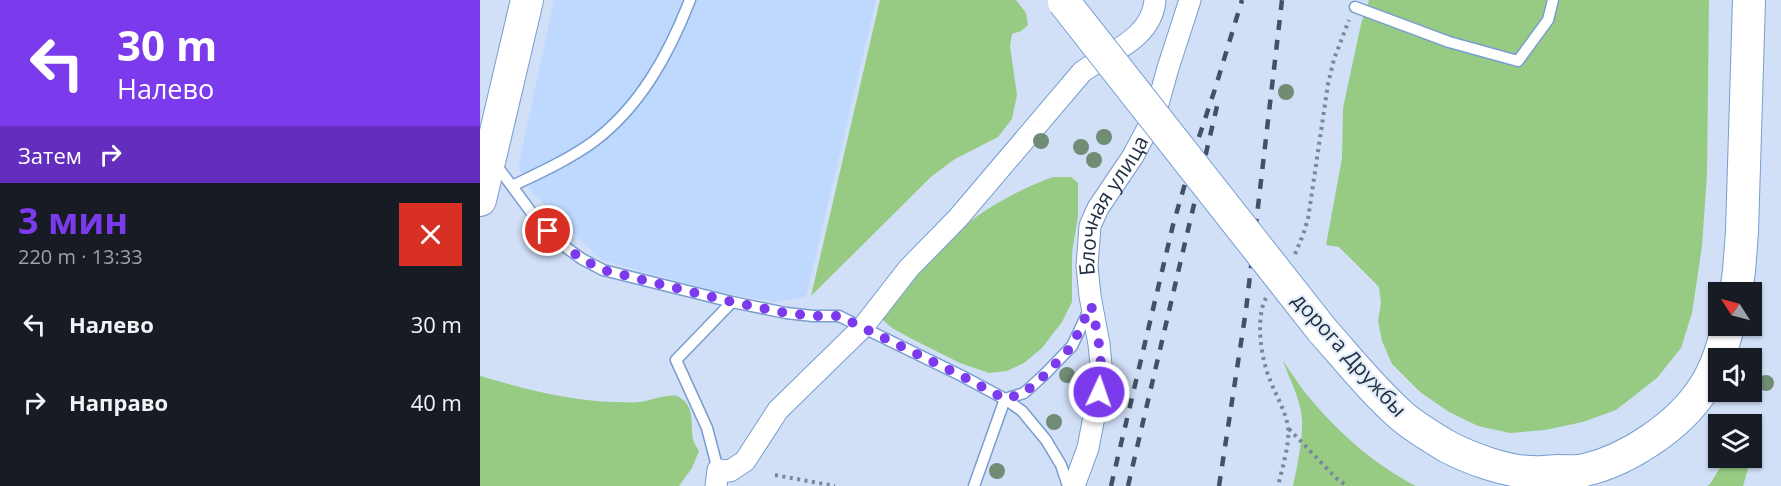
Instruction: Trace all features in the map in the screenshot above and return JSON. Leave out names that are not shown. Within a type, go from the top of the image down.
[{"type":"main road","points":[[480,200],[485,151],[527,0]]},
{"type":"main road","points":[[1737,282],[1742,232],[1749,0]]},
{"type":"main road","name":"дорога Дружбы","points":[[1064,1],[1322,330],[1404,418],[1450,448],[1475,459],[1529,472],[1584,470],[1621,456],[1664,430],[1686,410],[1703,389],[1717,363],[1725,336]]},
{"type":"street","points":[[717,478],[744,461],[778,410],[863,327],[909,268],[958,219],[1082,72],[1099,59],[1134,39],[1145,28],[1154,11],[1155,0]]},
{"type":"street","name":"Блочная улица","points":[[1074,486],[1088,448],[1102,375],[1087,266],[1090,226],[1098,208],[1133,156],[1149,126],[1190,0]]},
{"type":"lane","points":[[512,186],[593,142],[626,111],[652,78],[669,50],[690,0]]},
{"type":"lane","points":[[1354,8],[1449,42],[1518,61],[1548,20],[1553,0]]},
{"type":"lane","points":[[485,151],[534,216],[564,246],[582,259],[603,270],[732,302],[786,313],[839,316],[863,327],[1005,399],[1022,411],[1046,440],[1061,465],[1068,486]]},
{"type":"lane","points":[[717,478],[707,428],[676,360],[732,302]]},
{"type":"lane","points":[[1005,399],[1024,393],[1046,374],[1072,346],[1091,305]]},
{"type":"lane","points":[[975,486],[1005,399]]},
{"type":"path","points":[[1293,257],[1298,250],[1308,219],[1328,84],[1334,59],[1354,8]]},
{"type":"path","points":[[1268,295],[1260,321],[1265,364],[1282,404],[1288,429],[1278,486]]},
{"type":"path","points":[[1288,429],[1337,479],[1347,486]]},
{"type":"path","points":[[776,475],[835,486]]},
{"type":"shaded area","points":[[554,0],[876,0],[806,297],[774,302],[714,291],[601,260],[532,192],[518,168]]},
{"type":"green space","points":[[880,0],[1016,0],[1026,13],[1028,25],[1012,34],[1010,46],[1017,95],[1012,119],[998,137],[955,159],[932,176],[811,296]]},
{"type":"green space","points":[[1369,0],[1709,0],[1707,174],[1702,246],[1692,313],[1681,348],[1657,378],[1616,410],[1583,422],[1545,430],[1510,433],[1478,426],[1449,412],[1420,392],[1392,364],[1382,341],[1378,321],[1381,303],[1379,287],[1339,247],[1326,245],[1342,158],[1343,108],[1361,24]]},
{"type":"green space","points":[[1053,177],[1071,177],[1078,183],[1078,216],[1072,253],[1072,302],[1062,322],[1042,348],[1024,363],[1007,371],[989,373],[960,363],[912,339],[883,320],[883,313],[890,303],[961,228],[998,203]]},
{"type":"green space","points":[[1283,361],[1310,398],[1348,438],[1374,460],[1416,486],[1293,486],[1301,444],[1302,420],[1297,398]]},
{"type":"green space","points":[[480,376],[530,390],[599,401],[634,402],[666,396],[679,397],[690,411],[693,439],[699,451],[692,468],[679,486],[480,486]]},
{"type":"green space","points":[[1720,468],[1748,468],[1743,486],[1707,486]]},
{"type":"railway","points":[[1111,486],[1173,225],[1242,0]]},
{"type":"railway","points":[[1219,486],[1246,310],[1282,0]]},
{"type":"railway","points":[[1128,486],[1218,102]]},
{"type":"route","points":[[548,231],[582,259],[603,270],[786,313],[839,316],[1005,399],[1024,393],[1046,374],[1072,346],[1091,305],[1095,318],[1102,375],[1099,392]]}]
